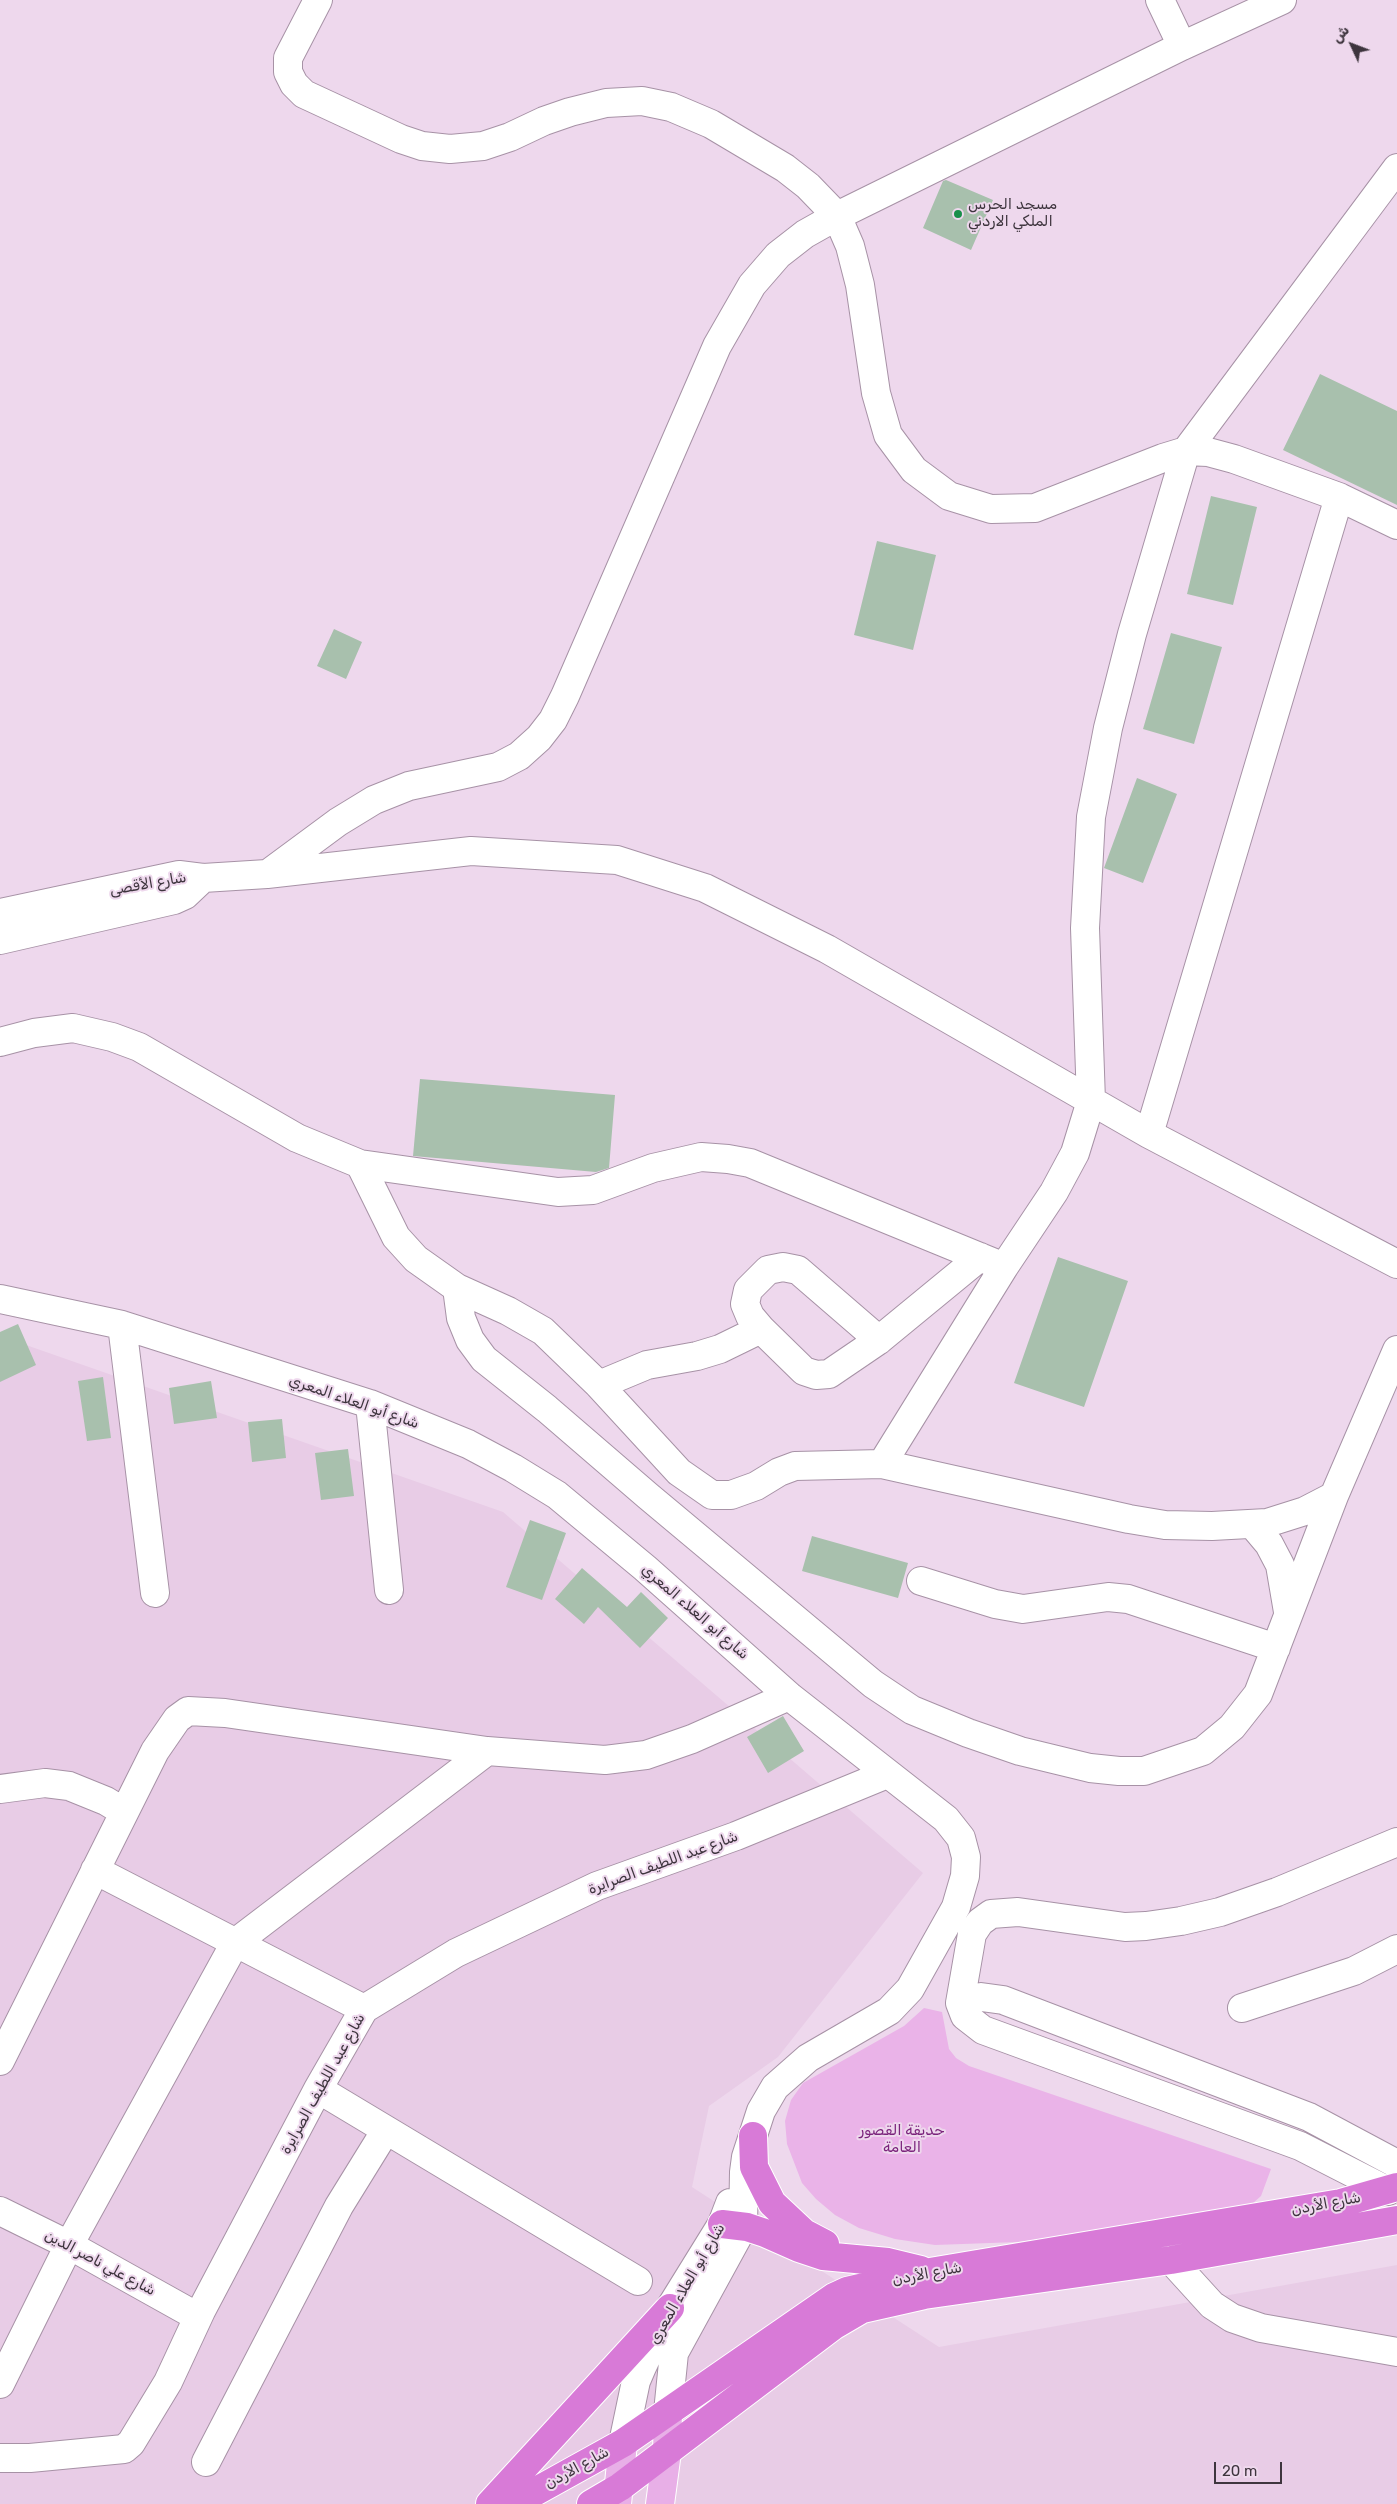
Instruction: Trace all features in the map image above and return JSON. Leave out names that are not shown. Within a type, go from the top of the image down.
[{"type":"highway","points":[[753,2136],[754,2167],[772,2203],[804,2233],[851,2258]]},
{"type":"highway","name":"شارع الأردن","points":[[513,2504],[623,2443],[834,2297],[847,2291],[930,2272],[1341,2203],[1392,2189]]},
{"type":"highway","name":"شارع الأردن","points":[[591,2504],[619,2495],[667,2452],[833,2326],[862,2309],[924,2296],[1171,2260],[1397,2220]]},
{"type":"highway","points":[[732,2226],[765,2233],[823,2256],[888,2262],[930,2272]]},
{"type":"highway","points":[[490,2504],[670,2308]]},
{"type":"main road","name":"شارع أبو العلاء المعري","points":[[660,2504],[667,2452],[668,2412]]},
{"type":"main road","name":"شارع أبو العلاء المعري","points":[[619,2495],[623,2443]]},
{"type":"street","points":[[318,0],[288,58],[288,72],[294,84],[304,94],[401,139],[422,146],[450,149],[482,146],[510,137],[544,121],[570,112],[606,103],[642,101],[671,107],[711,124],[785,168],[808,186],[837,216],[850,246],[860,285],[876,393],[888,435],[914,470],[950,496],[991,509],[1035,508],[1162,458],[1186,451],[1208,452],[1234,459],[1339,497],[1397,525]]},
{"type":"street","points":[[1160,0],[1182,46]]},
{"type":"street","points":[[267,874],[338,822],[374,800],[409,786],[498,767],[519,756],[539,738],[553,720],[565,696],[717,346],[752,285],[778,255],[805,234],[837,216],[1266,3]]},
{"type":"street","points":[[882,1464],[992,1262],[1054,1192],[1075,1153],[1091,1102],[1084,928],[1091,817],[1108,728],[1132,634],[1186,451],[1397,168]]},
{"type":"street","points":[[1149,1134],[1339,497]]},
{"type":"street","points":[[203,878],[267,874],[471,851],[617,860],[705,888],[827,950],[1149,1134],[1397,1264]]},
{"type":"street","name":"شارع الأقصى","points":[[0,913],[173,876],[203,878]]},
{"type":"street","name":"شارع الأقصى","points":[[0,940],[174,900],[185,895],[203,878]]},
{"type":"street","points":[[0,1042],[34,1033],[73,1028],[112,1037],[139,1047],[296,1138],[360,1164],[566,1192],[594,1190],[653,1168],[701,1158],[728,1159],[750,1164],[992,1262]]},
{"type":"street","points":[[360,1164],[396,1237],[416,1259],[457,1288],[508,1311],[543,1331],[599,1385],[679,1472],[712,1495],[731,1495],[756,1486],[779,1472],[795,1466],[882,1464],[1129,1519],[1188,1526],[1253,1525],[1283,1520],[1334,1496]]},
{"type":"street","points":[[879,1340],[798,1270],[783,1267],[768,1270],[748,1290],[745,1304],[750,1316],[804,1371],[816,1376],[829,1374],[879,1340],[992,1262]]},
{"type":"street","points":[[457,1288],[461,1318],[470,1340],[484,1359],[547,1409],[873,1684],[912,1710],[968,1733],[1020,1751],[1090,1768],[1144,1771],[1203,1751],[1232,1727],[1258,1694],[1334,1496],[1397,1350]]},
{"type":"street","name":"شارع أبو العلاء المعري","points":[[0,1299],[122,1325],[370,1404],[468,1444],[557,1495],[645,1568],[789,1696],[946,1818],[961,1838],[966,1857],[965,1876],[956,1907],[910,1989],[900,2001],[860,2029],[808,2058],[775,2087],[761,2111],[753,2136],[732,2226],[674,2353],[668,2412]]},
{"type":"street","points":[[122,1325],[155,1593]]},
{"type":"street","points":[[599,1385],[647,1365],[720,1350],[761,1329]]},
{"type":"street","points":[[370,1404],[389,1590]]},
{"type":"street","points":[[1253,1525],[1269,1544],[1280,1565],[1289,1614]]},
{"type":"street","points":[[921,1581],[995,1604],[1023,1609],[1108,1596],[1128,1599],[1276,1648]]},
{"type":"street","points":[[0,2061],[8,2024],[95,1870],[163,1739],[177,1719],[188,1712],[225,1713],[487,1751],[604,1760],[646,1755],[692,1739],[789,1696]]},
{"type":"street","points":[[0,2384],[69,2245],[235,1943],[487,1751]]},
{"type":"street","name":"شارع عبد اللطيف الصرايرة","points":[[0,2458],[30,2458],[124,2449],[131,2443],[168,2382],[198,2317],[318,2089],[364,2009],[456,1953],[597,1886],[736,1836],[887,1774]]},
{"type":"street","points":[[0,1789],[45,1784],[69,1786],[106,1801],[124,1812]]},
{"type":"street","points":[[1392,2189],[1300,2146],[998,2037],[972,2024],[965,2016],[960,2003],[972,1934],[980,1922],[991,1914],[1018,1912],[1125,1927],[1180,1921],[1220,1912],[1277,1892],[1397,1842]]},
{"type":"street","points":[[95,1870],[364,2009]]},
{"type":"street","points":[[1242,2008],[1354,1972],[1397,1949]]},
{"type":"street","points":[[960,2003],[981,1997],[1003,2000],[1309,2117],[1397,2164]]},
{"type":"street","points":[[318,2089],[638,2281]]},
{"type":"street","points":[[1315,2153],[1326,2126]]},
{"type":"street","points":[[206,2462],[339,2206],[386,2130]]},
{"type":"street","name":"شارع علي ناصر الدين","points":[[0,2211],[69,2245],[198,2317]]},
{"type":"street","name":"شارع أبو العلاء المعري","points":[[623,2443],[636,2381],[670,2308],[732,2226]]},
{"type":"street","points":[[1171,2260],[1212,2305],[1232,2318],[1261,2328],[1397,2352]]},
{"type":"shaded area","points":[[0,1345],[26,1345],[503,1512],[923,1873],[778,2057],[709,2106],[692,2187],[939,2347],[1397,2265],[1397,2504],[0,2504]]},
{"type":"green space","name":"حديقة القصور العامة","points":[[924,2008],[942,2012],[949,2049],[956,2058],[969,2066],[1271,2169],[1261,2196],[1242,2213],[1018,2242],[935,2245],[895,2239],[859,2228],[835,2215],[816,2199],[802,2183],[787,2144],[785,2121],[791,2100],[803,2083],[904,2026]]},
{"type":"building","name":"مسجد الحرس الملكي الاردني","points":[[946,180],[993,200],[971,250],[923,228],[943,181]]},
{"type":"building","points":[[1320,374],[1397,411],[1397,505],[1283,450]]},
{"type":"building","points":[[1211,496],[1257,507],[1233,605],[1187,594]]},
{"type":"building","points":[[877,541],[936,555],[913,650],[854,635]]},
{"type":"building","points":[[334,629],[362,642],[346,679],[317,666]]},
{"type":"building","points":[[1171,633],[1222,647],[1194,744],[1143,729]]},
{"type":"building","points":[[1137,778],[1177,794],[1143,883],[1104,868]]},
{"type":"building","points":[[420,1079],[615,1095],[609,1168],[596,1172],[413,1156]]},
{"type":"building","points":[[1058,1257],[1128,1281],[1084,1407],[1014,1383]]},
{"type":"building","points":[[18,1324],[36,1365],[0,1382],[0,1332]]},
{"type":"building","points":[[103,1377],[111,1438],[87,1441],[78,1381]]},
{"type":"building","points":[[211,1381],[217,1418],[174,1424],[169,1388]]},
{"type":"building","points":[[282,1419],[286,1458],[252,1462],[248,1422]]},
{"type":"building","points":[[348,1449],[354,1496],[321,1500],[315,1453]]},
{"type":"building","points":[[530,1520],[566,1533],[542,1600],[506,1587]]},
{"type":"building","points":[[812,1536],[908,1563],[898,1598],[802,1571]]},
{"type":"building","points":[[582,1568],[627,1607],[641,1592],[668,1618],[640,1648],[598,1607],[584,1624],[555,1599]]},
{"type":"building","points":[[783,1716],[804,1751],[768,1773],[747,1737]]},
{"type":"place","name":"مسجد الحرس الملكي الاردني","points":[[958,214]]}]
